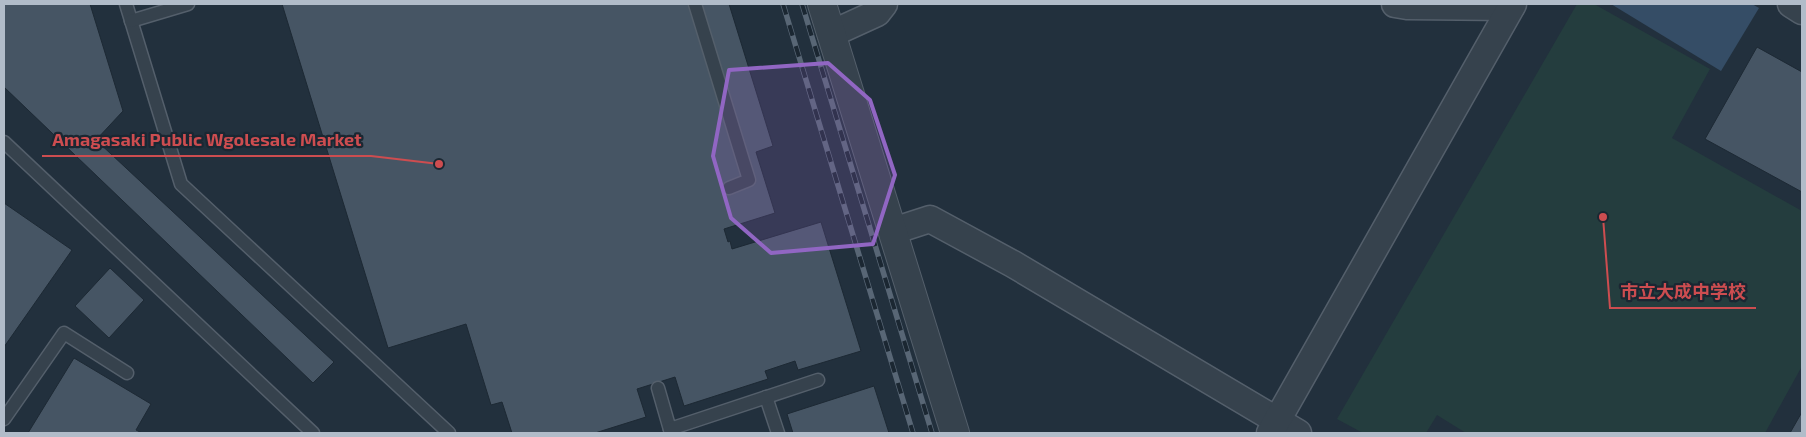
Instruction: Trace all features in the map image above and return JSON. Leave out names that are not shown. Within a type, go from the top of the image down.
[{"type":"street","points":[[822,4],[955,433]]},
{"type":"street","points":[[831,34],[877,13],[884,4]]},
{"type":"street","points":[[893,231],[930,219],[1014,264],[1281,429],[1512,5],[1407,6],[1395,4]]},
{"type":"street","points":[[1790,4],[1802,11]]},
{"type":"lane","points":[[126,4],[182,184],[449,433]]},
{"type":"lane","points":[[132,21],[188,4]]},
{"type":"lane","points":[[695,4],[749,180],[729,188]]},
{"type":"lane","points":[[4,142],[313,433]]},
{"type":"lane","points":[[4,419],[64,333],[127,373]]},
{"type":"lane","points":[[658,388],[671,431],[818,380]]},
{"type":"lane","points":[[766,397],[778,433]]},
{"type":"highlighted area","points":[[828,63],[870,100],[895,175],[873,244],[771,253],[731,218],[713,156],[729,70]]},
{"type":"green space","points":[[1577,4],[1594,4],[1710,69],[1672,138],[1802,211],[1802,366],[1765,433],[1466,433],[1437,415],[1426,433],[1363,433],[1337,419]]},
{"type":"water","points":[[1611,4],[1752,4],[1759,8],[1721,71]]},
{"type":"building","points":[[4,4],[90,4],[123,111],[96,140],[334,362],[313,383],[4,87]]},
{"type":"building","points":[[282,4],[729,4],[773,146],[756,152],[775,213],[724,229],[728,242],[730,241],[732,249],[821,222],[861,351],[798,370],[795,361],[765,371],[768,379],[684,406],[675,377],[637,389],[646,417],[595,433],[512,433],[502,402],[491,405],[466,324],[388,348]]},
{"type":"building","points":[[1757,47],[1802,72],[1802,192],[1705,139]]},
{"type":"building","points":[[4,203],[72,250],[4,347]]},
{"type":"building","points":[[110,268],[144,300],[109,338],[75,306]]},
{"type":"building","points":[[74,358],[151,404],[136,430],[142,433],[28,433]]},
{"type":"building","points":[[874,386],[889,433],[793,433],[787,414]]},
{"type":"building","points":[[1802,412],[1802,433],[1790,433]]},
{"type":"railway","points":[[783,4],[913,433]]},
{"type":"railway","points":[[802,4],[932,433]]},
{"type":"place","name":"Amagasaki Public Wgolesale Market","points":[[439,164]]},
{"type":"place","name":"市立大成中学校","points":[[1603,217]]}]
